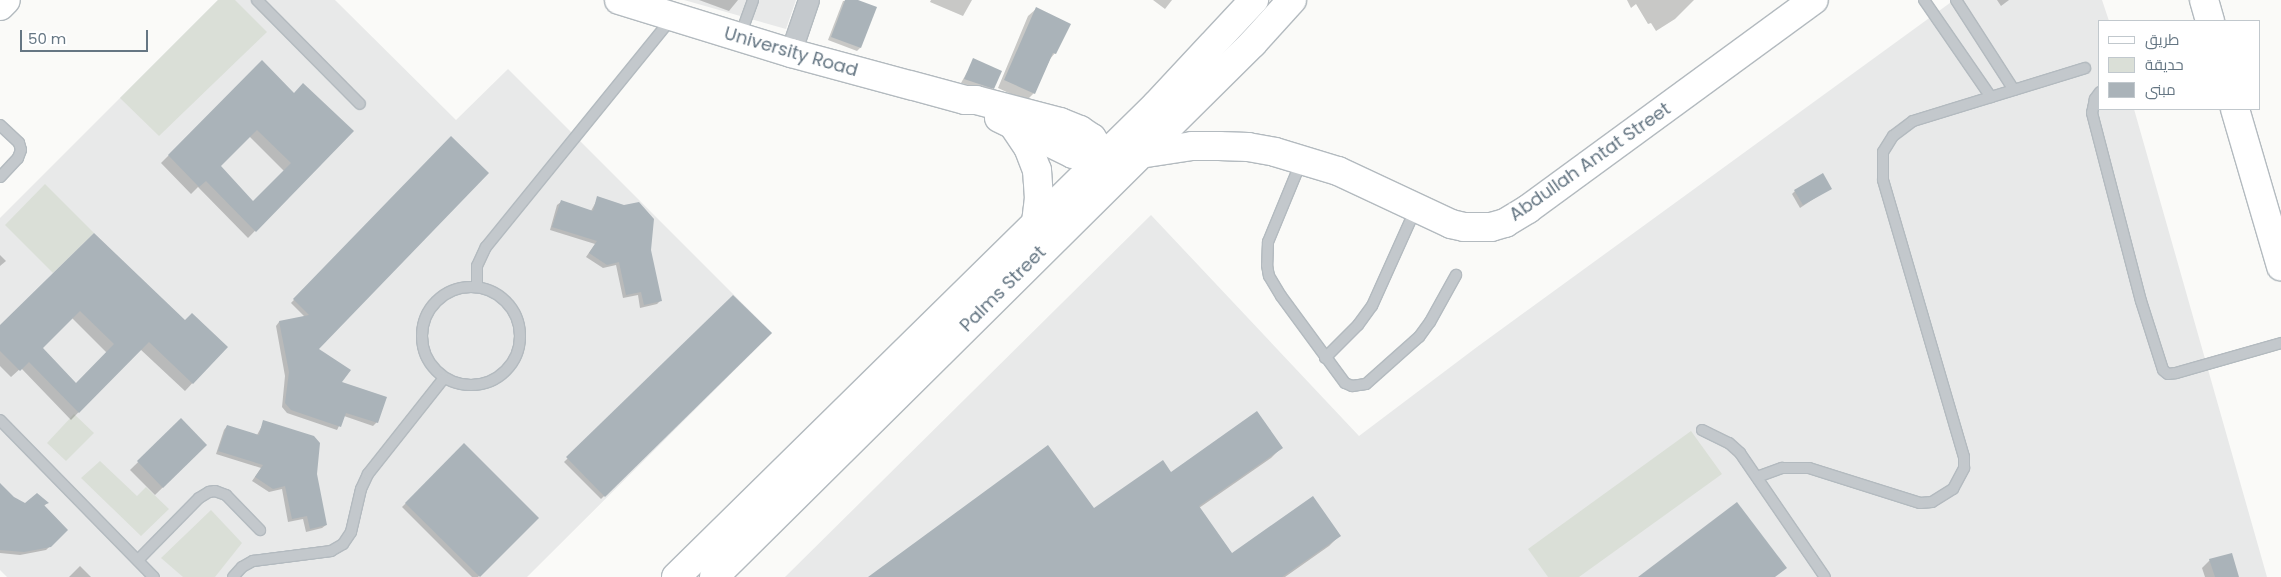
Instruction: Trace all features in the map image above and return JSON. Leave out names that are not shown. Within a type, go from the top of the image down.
[{"type":"main road","points":[[0,6],[6,0]]},
{"type":"main road","name":"University Road","points":[[619,0],[791,53],[965,100],[1009,108],[1072,126],[1092,138],[1107,170]]},
{"type":"main road","name":"Palms Street","points":[[714,577],[1107,170],[1156,105],[1254,0]]},
{"type":"main road","points":[[1140,154],[1253,43],[1292,0]]},
{"type":"main road","name":"Abdullah Antat Street","points":[[1140,154],[1192,146],[1248,147],[1302,159],[1338,171],[1416,208],[1464,227],[1492,227],[1505,223],[1528,210],[1814,0]]},
{"type":"main road","points":[[2204,0],[2210,20]]},
{"type":"main road","name":"University Road","points":[[965,100],[978,109],[1107,170]]},
{"type":"main road","points":[[1072,126],[1101,128],[1116,125],[1130,120],[1156,105]]},
{"type":"main road","points":[[2235,110],[2281,266]]},
{"type":"main road","points":[[1013,124],[1028,147],[1037,170],[1039,198],[1036,222]]},
{"type":"main road","name":"University Road","points":[[1107,170],[1140,154]]},
{"type":"main road","name":"Palms Street","points":[[676,577],[1036,222],[1107,170]]},
{"type":"street","points":[[791,53],[809,0]]},
{"type":"lane","points":[[257,0],[360,104]]},
{"type":"lane","points":[[740,37],[753,0]]},
{"type":"lane","points":[[1924,0],[1991,98]]},
{"type":"lane","points":[[1956,0],[2014,90]]},
{"type":"lane","points":[[476,287],[477,266],[486,247],[673,17]]},
{"type":"lane","points":[[1757,477],[1782,468],[1809,468],[1920,503],[1932,502],[1953,490],[1960,480],[1964,468],[1964,457],[1883,180],[1882,162],[1887,143],[1905,125],[2085,68]]},
{"type":"lane","points":[[2098,95],[2095,99],[2092,113],[2141,301],[2163,370],[2168,374],[2176,373],[2281,342]]},
{"type":"lane","points":[[0,125],[19,143],[21,150],[18,158],[0,177]]},
{"type":"lane","points":[[1302,159],[1268,242],[1267,265],[1277,291],[1345,383],[1352,386],[1366,384],[1425,330],[1456,275]]},
{"type":"lane","points":[[1325,358],[1358,325],[1372,306],[1416,208]]},
{"type":"lane","points":[[465,287],[476,287],[497,294],[513,310],[520,330],[518,352],[506,371],[487,383],[465,386],[444,378],[436,371],[424,353],[422,331],[424,320],[436,302],[444,295],[465,287]]},
{"type":"lane","points":[[234,577],[242,567],[253,561],[331,551],[343,544],[351,532],[364,481],[444,378]]},
{"type":"lane","points":[[0,420],[154,577]]},
{"type":"lane","points":[[1702,430],[1729,443],[1740,453],[1825,577]]},
{"type":"lane","points":[[138,560],[200,498],[210,492],[215,491],[226,495],[260,530]]},
{"type":"shaded area","points":[[218,0],[335,0],[456,120],[508,69],[772,333],[527,577],[7,577],[0,570],[0,218]]},
{"type":"shaded area","points":[[684,0],[796,0],[786,29]]},
{"type":"shaded area","points":[[1954,0],[2102,0],[2109,20],[2098,20],[2098,110],[2134,110],[2267,577],[785,577],[1151,215],[1359,436],[1477,347]]},
{"type":"green space","points":[[218,0],[235,0],[267,32],[159,136],[120,98]]},
{"type":"green space","points":[[45,184],[94,233],[53,273],[5,225]]},
{"type":"green space","points":[[74,414],[94,433],[66,461],[47,443]]},
{"type":"green space","points":[[1691,431],[1722,474],[1579,577],[1548,577],[1528,549]]},
{"type":"green space","points":[[100,461],[137,496],[146,487],[169,509],[141,536],[81,478]]},
{"type":"green space","points":[[211,510],[242,543],[215,577],[183,577],[161,558]]},
{"type":"building","points":[[845,0],[858,0],[877,7],[861,48],[831,37]]},
{"type":"building","points":[[1036,7],[1071,24],[1056,54],[1053,53],[1035,94],[1004,80]]},
{"type":"building","points":[[973,58],[1002,71],[994,89],[964,79]]},
{"type":"building","points":[[262,60],[294,93],[303,83],[354,131],[256,232],[206,181],[199,187],[168,155]],"holes":[[[257,130],[291,163],[253,201],[221,166]]]},
{"type":"building","points":[[451,136],[489,173],[319,349],[351,370],[342,382],[387,397],[378,423],[346,413],[341,427],[291,410],[285,403],[289,372],[279,321],[309,315],[293,299]]},
{"type":"building","points":[[1823,173],[1832,189],[1803,205],[1794,190]]},
{"type":"building","points":[[597,196],[624,205],[639,202],[654,219],[651,250],[662,301],[644,305],[641,292],[626,295],[619,262],[607,265],[589,253],[597,241],[552,227],[561,200],[593,211]]},
{"type":"building","points":[[94,233],[185,320],[192,313],[228,347],[193,384],[149,342],[79,413],[29,362],[20,371],[0,351],[0,325]],"holes":[[[80,311],[114,344],[76,383],[43,348]]]},
{"type":"building","points":[[733,295],[772,333],[605,497],[566,457]]},
{"type":"building","points":[[1257,411],[1283,448],[1199,506],[1232,553],[1313,496],[1341,536],[1282,577],[868,577],[1048,445],[1094,508],[1163,460],[1171,472]]},
{"type":"building","points":[[181,418],[207,445],[163,488],[137,461]]},
{"type":"building","points":[[263,420],[314,436],[320,443],[317,474],[327,525],[310,529],[307,516],[292,519],[285,486],[273,489],[255,477],[263,465],[218,451],[227,425],[259,435]]},
{"type":"building","points":[[464,443],[539,518],[480,577],[405,503]]},
{"type":"building","points":[[0,483],[14,497],[25,503],[37,493],[49,503],[44,505],[68,530],[51,547],[24,552],[0,550]]},
{"type":"building","points":[[1737,502],[1787,568],[1775,577],[1638,577]]},
{"type":"building","points":[[2232,553],[2239,577],[2215,577],[2209,559]]}]
